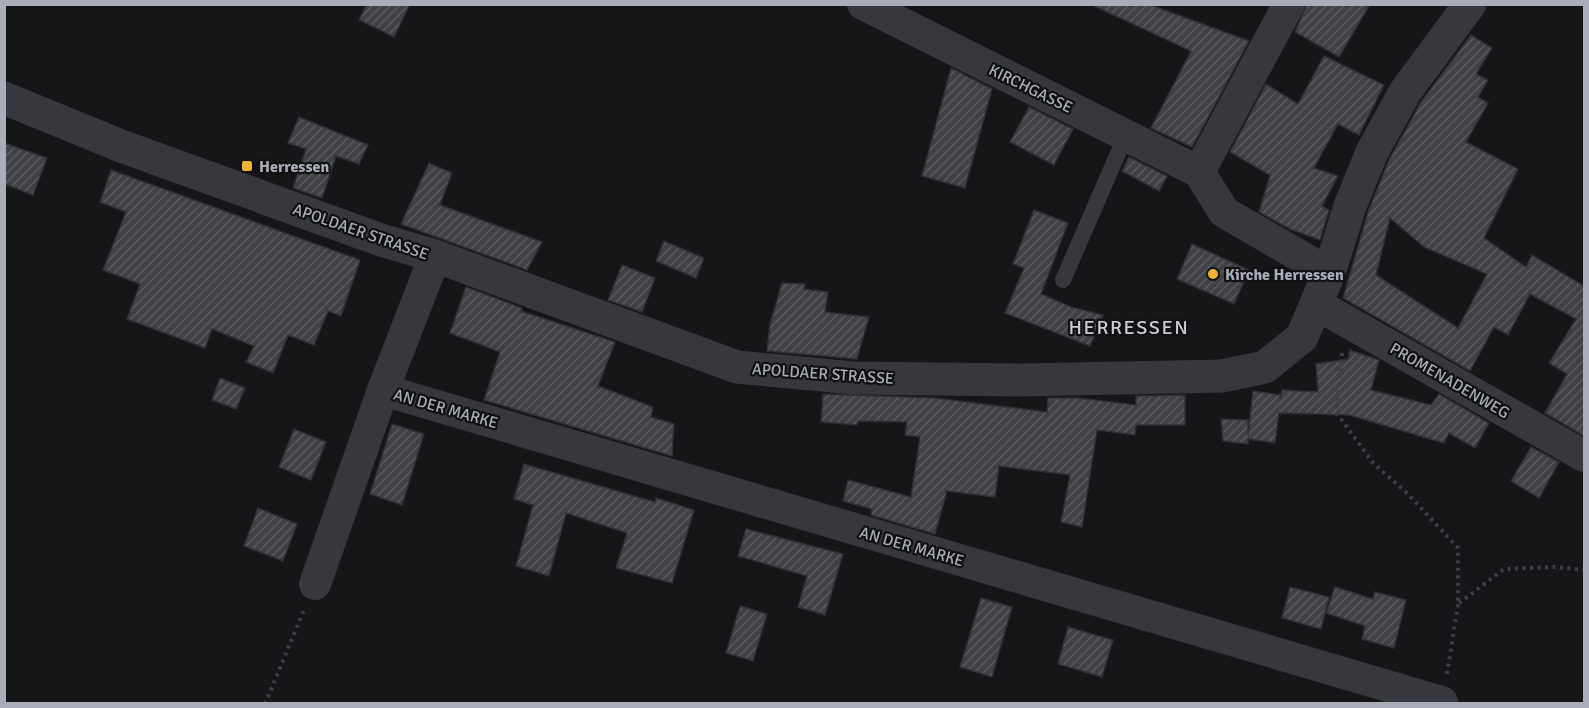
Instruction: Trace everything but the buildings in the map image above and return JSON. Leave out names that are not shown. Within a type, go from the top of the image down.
[{"type":"street","name":"KIRCHGASSE","points":[[863,4],[1199,172]]},
{"type":"street","points":[[1289,4],[1199,172],[1224,212],[1329,273]]},
{"type":"street","name":"APOLDAER STRASSE","points":[[4,98],[121,146],[381,240],[435,256],[737,367],[854,378],[1022,380],[1222,375],[1265,367],[1302,337],[1329,273],[1350,206],[1372,152],[1405,92],[1470,4]]},
{"type":"street","name":"AN DER MARKE","points":[[315,584],[383,390],[435,256]]},
{"type":"street","name":"PROMENADENWEG","points":[[1316,304],[1584,456]]},
{"type":"street","name":"AN DER MARKE","points":[[383,390],[1442,702]]},
{"type":"lane","points":[[1063,280],[1126,135]]},
{"type":"path","points":[[1338,345],[1344,356],[1336,412],[1373,463],[1408,494],[1458,548],[1458,604],[1442,702]]},
{"type":"path","points":[[1458,604],[1504,569],[1555,567],[1584,570]]},
{"type":"path","points":[[264,704],[315,584]]},
{"type":"place","name":"Herressen","points":[[247,166]]},
{"type":"place","name":"Kirche Herressen","points":[[1213,274]]},
{"type":"district","name":"HERRESSEN","points":[[1129,327]]}]
